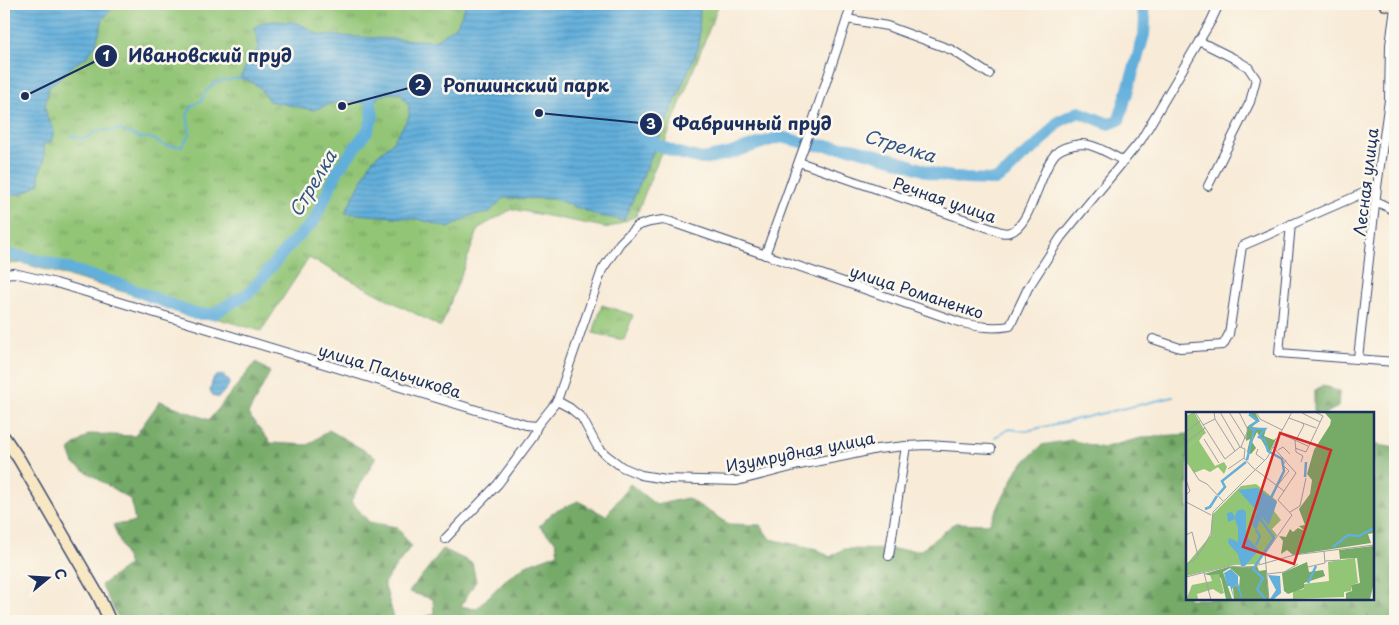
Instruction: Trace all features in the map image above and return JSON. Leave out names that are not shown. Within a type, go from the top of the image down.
[{"type":"main road","points":[[1385,4],[1395,7]]},
{"type":"main road","points":[[4,437],[19,459],[98,595],[110,621]]},
{"type":"street","points":[[765,255],[800,159],[852,4]]},
{"type":"street","name":"улица Романенко","points":[[557,401],[602,270],[620,243],[637,226],[662,220],[962,323],[989,328],[1010,326],[1028,288],[1062,237],[1141,140],[1219,4]]},
{"type":"street","name":"Лесная улица","points":[[1358,358],[1377,187],[1389,100],[1390,45],[1395,7]]},
{"type":"street","points":[[847,19],[887,26],[952,50],[989,74]]},
{"type":"street","points":[[1199,41],[1248,67],[1256,79],[1250,102],[1208,186]]},
{"type":"street","name":"Речная улица","points":[[800,159],[995,230],[1008,233],[1014,231],[1025,219],[1046,168],[1055,154],[1061,149],[1082,144],[1091,146],[1124,161]]},
{"type":"street","points":[[1153,339],[1180,348],[1223,345],[1229,334],[1242,246],[1377,187]]},
{"type":"street","points":[[1376,201],[1395,211]]},
{"type":"street","points":[[1291,224],[1279,353],[1395,362]]},
{"type":"street","name":"улица Пальчикова","points":[[4,274],[14,273],[56,283],[508,420],[537,426]]},
{"type":"street","points":[[445,539],[498,484],[533,437],[537,426],[557,401]]},
{"type":"street","name":"Изумрудная улица","points":[[557,401],[570,408],[582,418],[597,446],[622,467],[641,475],[665,479],[737,481],[799,465],[877,449],[906,446],[927,445],[991,449]]},
{"type":"street","points":[[889,556],[906,446]]},
{"type":"green space","points":[[4,4],[719,4],[636,216],[609,228],[512,209],[479,228],[441,327],[309,258],[261,331],[22,263],[4,264]]},
{"type":"green space","points":[[602,305],[633,315],[624,340],[593,333]]},
{"type":"green space","points":[[256,362],[270,372],[248,414],[271,443],[308,445],[329,430],[376,457],[351,501],[369,522],[397,527],[411,546],[384,583],[395,621],[120,621],[101,585],[129,565],[113,525],[135,522],[131,500],[74,464],[69,450],[89,434],[135,436],[160,401],[209,420]]},
{"type":"green space","points":[[1323,385],[1339,392],[1338,407],[1328,412],[1314,412],[1314,391]]},
{"type":"green space","points":[[1186,434],[1186,600],[1374,600],[1374,444],[1395,448],[1395,621],[413,621],[434,614],[433,599],[409,592],[443,549],[472,563],[476,581],[461,606],[476,609],[504,581],[526,565],[558,553],[556,542],[539,526],[552,513],[578,501],[606,516],[630,484],[656,505],[687,498],[729,524],[760,525],[770,539],[817,549],[830,557],[843,549],[921,550],[955,523],[989,524],[1019,467],[1042,445],[1071,440],[1102,448],[1145,437]]},
{"type":"water","points":[[4,4],[116,4],[103,19],[96,44],[87,57],[75,64],[49,87],[45,106],[47,117],[54,130],[51,142],[43,144],[44,159],[39,172],[40,183],[24,193],[4,196]]},
{"type":"water","points":[[466,4],[700,4],[699,46],[624,220],[599,216],[555,199],[503,198],[489,213],[472,215],[449,228],[418,219],[345,213],[372,160],[392,143],[409,117],[409,106],[401,94],[389,93],[379,96],[373,107],[363,102],[340,101],[313,110],[269,101],[257,86],[250,81],[240,78],[248,61],[255,54],[258,47],[253,28],[262,23],[274,21],[298,23],[320,35],[434,41],[457,25]]},
{"type":"water","points":[[221,375],[230,382],[219,397],[214,397],[210,391],[213,379]]},
{"type":"waterway","name":"Стрелка","points":[[642,139],[678,153],[702,159],[728,154],[780,137],[815,145],[852,148],[896,160],[934,174],[965,179],[995,180],[1038,145],[1058,122],[1079,112],[1109,124],[1119,120],[1144,35],[1145,18],[1140,4]]},
{"type":"waterway","points":[[71,135],[83,139],[98,131],[121,130],[140,138],[151,138],[166,146],[182,146],[190,134],[187,115],[192,106],[202,100],[206,91],[216,82],[240,78]]},
{"type":"waterway","name":"Стрелка","points":[[4,253],[45,262],[119,284],[195,314],[213,314],[250,292],[287,248],[314,221],[338,170],[368,130],[373,116],[369,93]]},
{"type":"waterway","points":[[995,437],[1009,429],[1026,431],[1173,397]]},
{"type":"place","name":"Ивановский пруд","points":[[25,96]]},
{"type":"place","name":"Ропшинский парк","points":[[342,106]]},
{"type":"place","name":"Фабричный пруд","points":[[539,113]]}]
